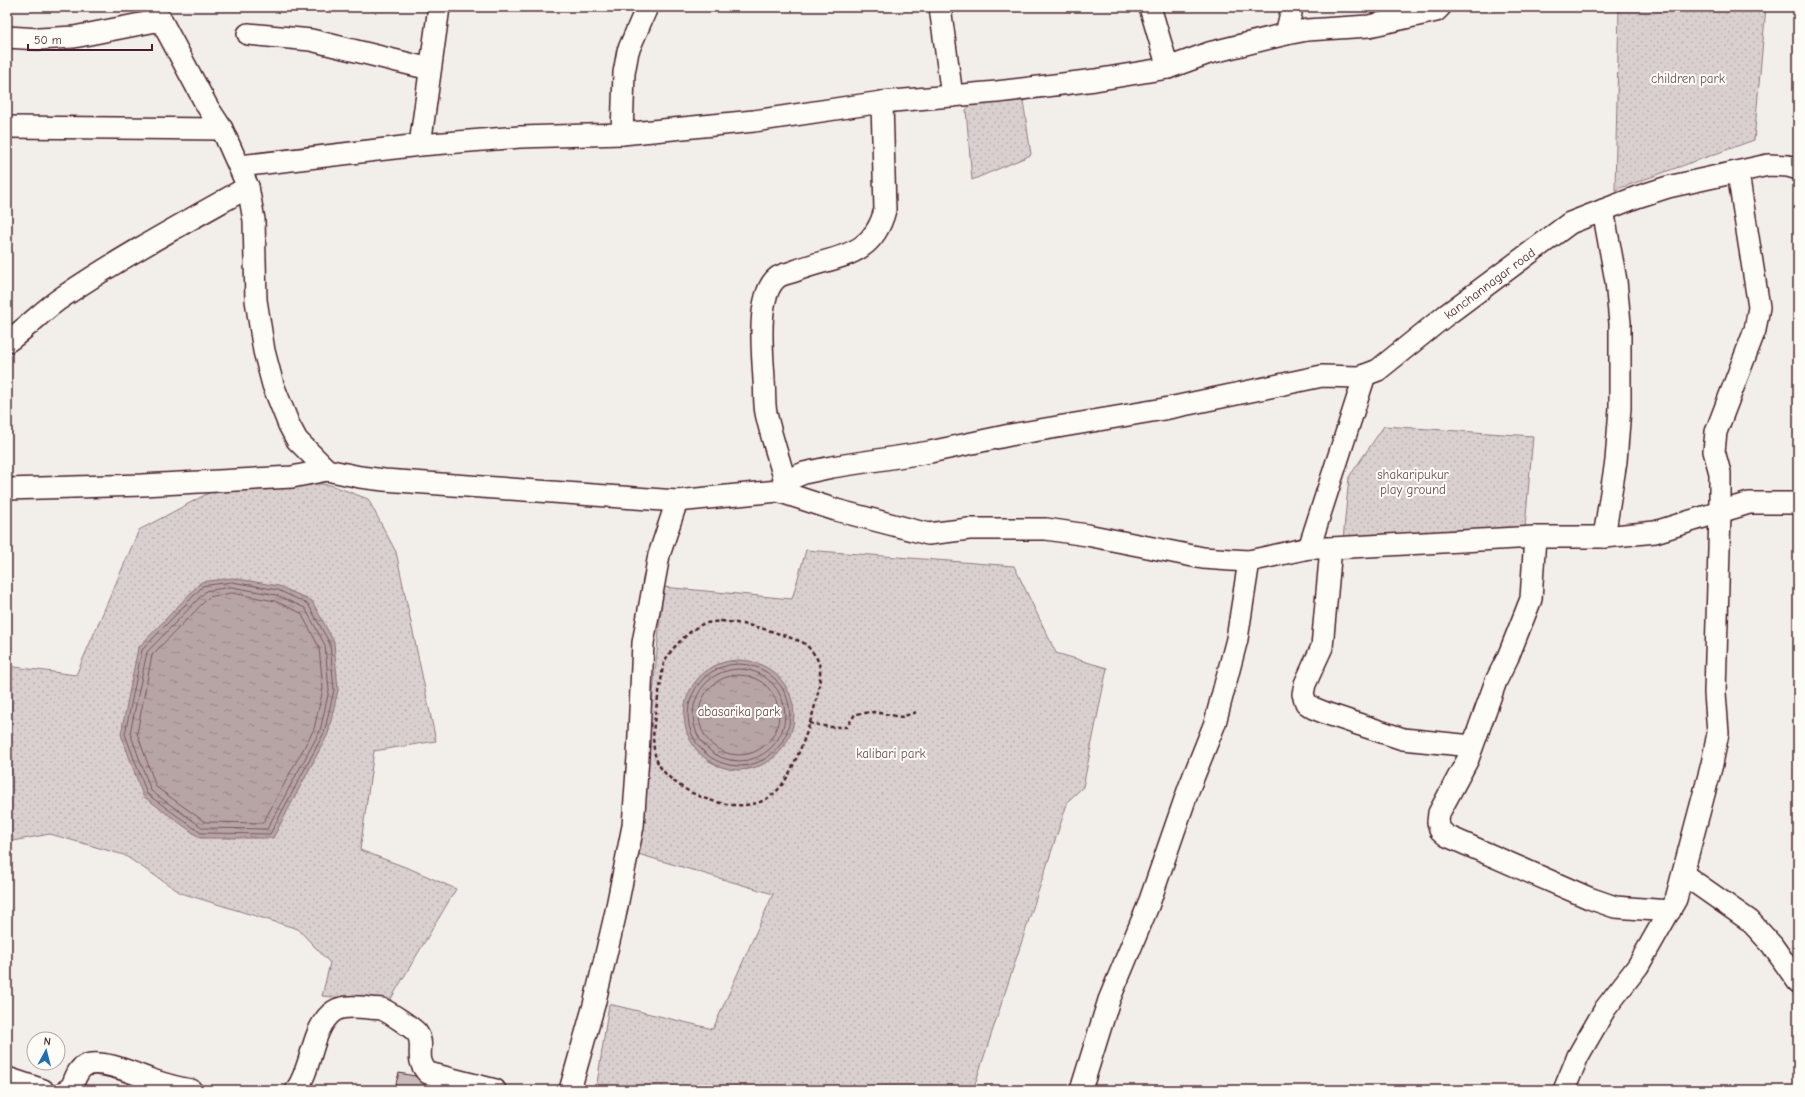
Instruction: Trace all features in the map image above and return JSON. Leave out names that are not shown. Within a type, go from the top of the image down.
[{"type":"street","points":[[420,146],[439,7]]},
{"type":"street","points":[[622,134],[624,73],[628,51],[647,7]]},
{"type":"street","points":[[940,7],[952,96]]},
{"type":"street","points":[[1150,7],[1168,68]]},
{"type":"street","points":[[1286,34],[1291,7]]},
{"type":"street","points":[[240,166],[420,146],[520,137],[622,134],[754,121],[882,102],[952,96],[1095,80],[1168,68],[1209,53],[1286,34],[1307,30],[1369,26],[1436,11],[1440,7]]},
{"type":"street","points":[[7,37],[39,39],[74,37],[158,13],[207,106],[222,129],[240,166],[248,187],[254,220],[256,300],[264,351],[273,385],[289,425],[297,440],[327,470]]},
{"type":"street","points":[[248,34],[311,40],[430,69]]},
{"type":"street","points":[[781,486],[766,412],[761,336],[765,301],[769,288],[778,278],[817,262],[845,256],[861,248],[873,235],[882,221],[885,210],[882,102]]},
{"type":"street","points":[[7,127],[222,129]]},
{"type":"street","name":"kanchannagar road","points":[[1365,375],[1378,370],[1445,316],[1570,223],[1637,197],[1668,187],[1738,173],[1768,165],[1788,166],[1798,169]]},
{"type":"street","points":[[1564,1090],[1578,1056],[1606,1009],[1638,966],[1676,899],[1712,764],[1718,733],[1715,693],[1720,473],[1714,452],[1716,432],[1755,330],[1759,307],[1738,173]]},
{"type":"street","points":[[7,342],[22,332],[62,297],[99,273],[248,187]]},
{"type":"street","points":[[1603,210],[1616,281],[1620,323],[1620,408],[1616,460],[1604,537]]},
{"type":"street","points":[[7,489],[142,485],[284,477],[327,470],[384,480],[677,501],[781,486],[804,474],[832,467],[930,452],[1010,435],[1164,409],[1322,376],[1358,377],[1365,375]]},
{"type":"street","points":[[1309,548],[1365,375]]},
{"type":"street","points":[[781,486],[836,510],[928,534],[969,529],[1046,529],[1086,534],[1203,558],[1249,561],[1309,548],[1535,537],[1604,537],[1655,532],[1748,503],[1798,503]]},
{"type":"street","points":[[570,1090],[596,997],[615,916],[633,826],[638,757],[643,643],[659,555],[677,501]]},
{"type":"street","points":[[1535,537],[1531,598],[1513,644],[1496,681],[1468,759],[1439,813],[1438,822],[1440,830],[1447,836],[1589,898],[1615,907],[1670,911]]},
{"type":"street","points":[[1331,548],[1322,647],[1305,684],[1303,694],[1306,703],[1313,708],[1328,714],[1403,739],[1472,746]]},
{"type":"street","points":[[1081,1090],[1109,1000],[1148,906],[1189,788],[1215,723],[1237,639],[1249,561]]},
{"type":"street","points":[[1683,874],[1750,921],[1772,945],[1798,982]]},
{"type":"street","points":[[296,1090],[304,1080],[322,1024],[334,1010],[347,1007],[382,1009],[416,1032],[420,1038],[420,1060],[423,1068],[428,1073],[495,1090]]},
{"type":"street","points":[[67,1090],[71,1088],[78,1070],[86,1065],[97,1064],[112,1066],[153,1080],[191,1090]]},
{"type":"street","points":[[7,1078],[43,1090]]},
{"type":"path","points":[[721,621],[746,623],[806,644],[818,660],[820,668],[820,677],[810,723],[804,741],[790,772],[785,781],[771,796],[752,805],[739,806],[710,800],[692,794],[675,784],[659,764],[656,755],[654,740],[656,707],[665,660],[684,637],[704,624],[721,621]]},
{"type":"path","points":[[810,723],[829,728],[847,727],[855,714],[874,712],[901,717],[917,712]]},
{"type":"green space","name":"children park","points":[[1619,7],[1766,7],[1754,140],[1615,190]]},
{"type":"green space","points":[[1022,93],[1031,155],[972,180],[966,110],[978,95]]},
{"type":"green space","name":"shakaripukur play ground","points":[[1384,426],[1533,436],[1525,527],[1343,540],[1349,477]]},
{"type":"green space","points":[[250,471],[272,480],[331,485],[368,499],[396,552],[436,741],[374,751],[360,850],[413,870],[456,889],[389,1002],[322,996],[330,963],[298,929],[181,893],[124,855],[50,834],[7,842],[7,666],[76,675],[139,530]]},
{"type":"green space","name":"kalibari park","points":[[806,550],[1014,566],[1056,653],[1107,668],[1083,787],[1068,801],[973,1090],[596,1090],[609,1004],[713,1029],[773,894],[638,854],[663,587],[792,599]]},
{"type":"water","points":[[232,578],[279,586],[312,601],[334,642],[338,690],[328,734],[273,838],[200,838],[143,796],[121,734],[138,648],[201,582]]},
{"type":"water","points":[[739,660],[750,661],[760,665],[778,676],[789,694],[793,704],[793,726],[789,736],[778,754],[760,765],[750,769],[739,770],[728,769],[718,765],[700,754],[689,736],[685,726],[684,715],[685,704],[689,694],[700,676],[718,665],[728,661]]},
{"type":"building","points":[[399,1073],[415,1076],[425,1084],[446,1090],[394,1090]]},
{"type":"park label","name":"abasarika park","points":[[739,711]]}]
